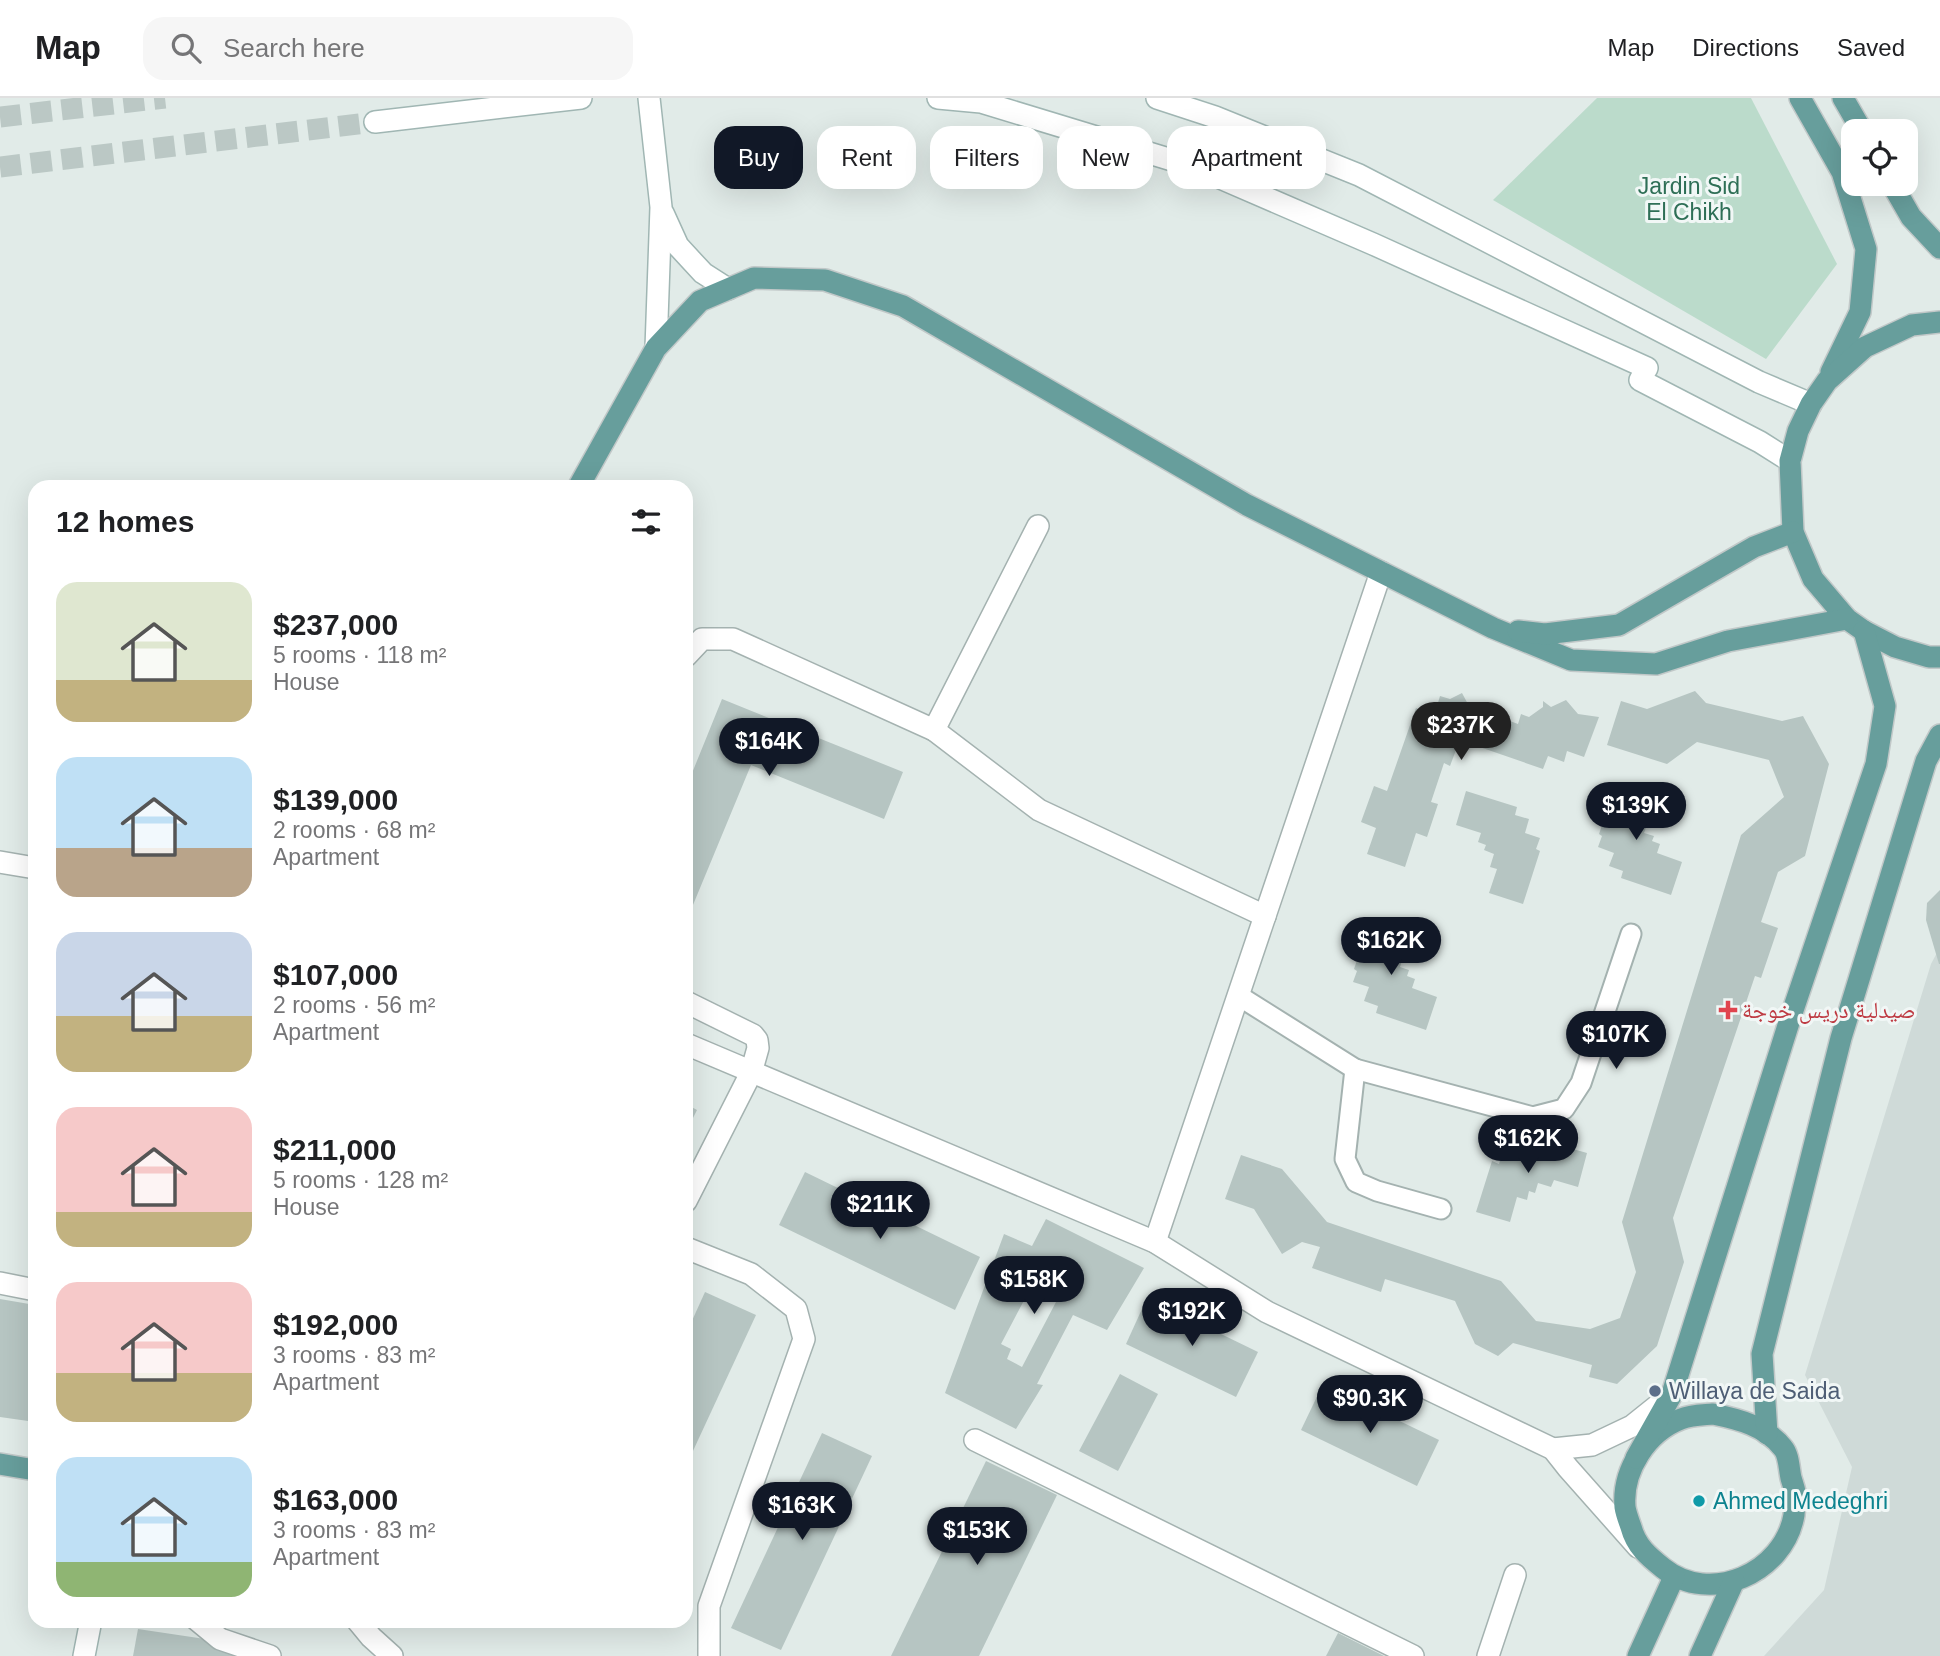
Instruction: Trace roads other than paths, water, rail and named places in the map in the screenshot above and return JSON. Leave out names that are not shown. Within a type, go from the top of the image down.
[{"type":"main road","points":[[1800,98],[1842,172],[1866,249],[1860,312],[1827,381],[1811,404],[1798,431],[1790,461],[1793,532],[1813,579],[1856,625],[1895,647],[1929,657],[1940,657]]},
{"type":"main road","points":[[1843,98],[1855,119]]},
{"type":"main road","points":[[1899,196],[1911,217],[1940,248]]},
{"type":"main road","points":[[582,480],[656,348],[700,301],[754,278],[825,280],[903,306],[1247,505],[1493,628],[1571,660],[1656,664],[1728,641],[1856,625]]},
{"type":"main road","points":[[1827,381],[1865,347],[1912,325],[1940,322]]},
{"type":"main road","points":[[1493,628],[1545,634],[1619,625],[1754,547],[1793,532]]},
{"type":"main road","points":[[1636,1458],[1656,1434],[1682,1419],[1713,1414],[1742,1420],[1767,1434],[1785,1449],[1796,1499],[1792,1527],[1777,1553],[1761,1568],[1734,1581],[1703,1585],[1674,1577],[1642,1551],[1633,1537],[1625,1508],[1626,1486],[1636,1458],[1672,1394],[1791,1016],[1876,764],[1885,706],[1856,625]]},
{"type":"main road","points":[[1767,1434],[1762,1354],[1765,1340],[1841,1038],[1926,761],[1940,735]]},
{"type":"main road","points":[[0,1464],[28,1469]]},
{"type":"main road","points":[[1638,1656],[1674,1577]]},
{"type":"main road","points":[[1700,1656],[1734,1581]]},
{"type":"street","points":[[375,122],[581,98]]},
{"type":"street","points":[[649,98],[661,207],[656,348]]},
{"type":"street","points":[[938,98],[981,102],[1208,172],[1386,249],[1647,368],[1640,380],[1760,442],[1790,461]]},
{"type":"street","points":[[1157,98],[1215,117],[1359,175],[1759,382],[1811,404]]},
{"type":"street","points":[[661,207],[678,246],[703,273],[728,289]]},
{"type":"street","points":[[934,730],[1038,526]]},
{"type":"street","points":[[1155,1242],[1381,572]]},
{"type":"street","points":[[693,649],[702,639],[733,639],[934,730],[1039,810],[1265,916]]},
{"type":"street","points":[[0,862],[28,867]]},
{"type":"street","points":[[693,1005],[753,1035],[758,1048],[751,1073],[693,1187]]},
{"type":"street","points":[[693,1047],[1155,1242],[1267,1312],[1553,1449],[1642,1551]]},
{"type":"street","points":[[693,1251],[751,1274],[796,1309],[804,1339],[709,1606],[709,1656]]},
{"type":"street","points":[[0,1283],[28,1289]]},
{"type":"street","points":[[1553,1449],[1592,1445],[1632,1426],[1672,1394]]},
{"type":"street","points":[[975,1440],[1413,1656]]},
{"type":"street","points":[[1488,1656],[1515,1575]]},
{"type":"street","points":[[84,1656],[89,1628]]},
{"type":"street","points":[[207,1628],[220,1639],[270,1656]]},
{"type":"street","points":[[363,1628],[392,1656]]},
{"type":"lane","points":[[1239,996],[1355,1069],[1533,1117],[1564,1110],[1581,1083],[1631,934]]},
{"type":"lane","points":[[1355,1069],[1345,1158],[1356,1182],[1377,1191],[1441,1209]]},
{"type":"tunnel","points":[[0,117],[165,98]]},
{"type":"tunnel","points":[[0,167],[375,122]]},
{"type":"place","name":"صيدلية دريس خوجة","points":[[1728,1010]]},
{"type":"place","name":"Willaya de Saida","points":[[1655,1391]]},
{"type":"place","name":"Ahmed Medeghri","points":[[1699,1501]]},
{"type":"park label","name":"Jardin Sid El Chikh","points":[[1689,199]]}]
